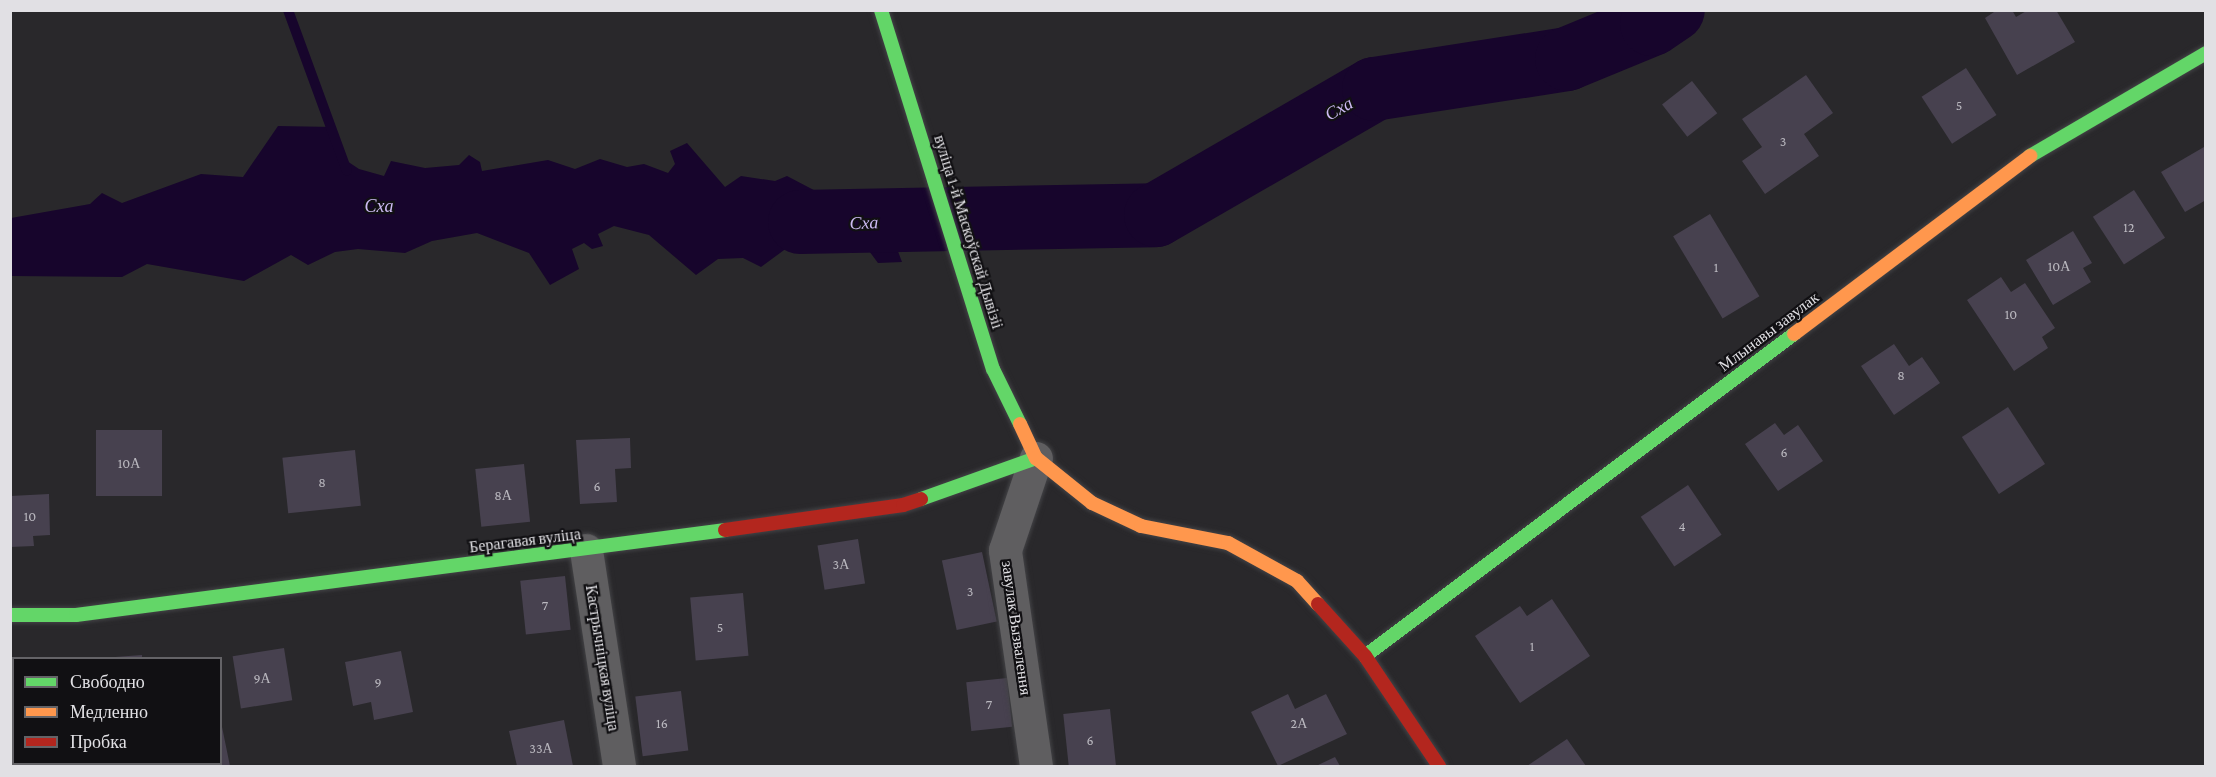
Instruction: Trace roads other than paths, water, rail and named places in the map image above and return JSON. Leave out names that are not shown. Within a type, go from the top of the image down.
[{"type":"street","name":"вуліца 1-й Маскоўскай Дывізіі","points":[[881,10],[993,369],[1036,458]]},
{"type":"street","name":"Млынавы завулак","points":[[1365,656],[2038,150],[2205,53]]},
{"type":"street","points":[[1036,458],[1092,503],[1141,526],[1228,543],[1297,581],[1365,656],[1439,766]]},
{"type":"street","name":"Берагавая вуліца","points":[[10,615],[76,615],[586,550],[903,504],[1036,458]]},
{"type":"street","name":"завулак Вызвалення","points":[[1036,458],[1005,550],[1036,766]]},
{"type":"street","name":"Кастрычніцкая вуліца","points":[[586,550],[619,766]]},
{"type":"water","points":[[278,126],[334,127],[338,155],[359,169],[384,176],[391,161],[425,168],[459,165],[469,155],[480,162],[482,171],[548,160],[575,169],[600,159],[627,167],[644,164],[668,173],[675,164],[670,151],[687,143],[725,187],[741,176],[775,181],[787,176],[850,209],[882,209],[902,262],[878,263],[858,236],[823,238],[795,242],[761,267],[743,258],[718,259],[696,275],[649,235],[614,226],[598,234],[603,246],[592,249],[584,243],[572,249],[579,269],[550,285],[529,253],[477,233],[432,241],[405,253],[358,249],[335,252],[308,265],[291,255],[244,281],[147,264],[122,277],[11,276],[11,218],[90,204],[102,193],[122,203],[201,174],[243,177]]},
{"type":"waterway","points":[[288,10],[347,171]]},
{"type":"waterway","name":"Сха","points":[[800,222],[1156,215],[1374,89],[1567,59],[1652,24],[1673,10]]}]
